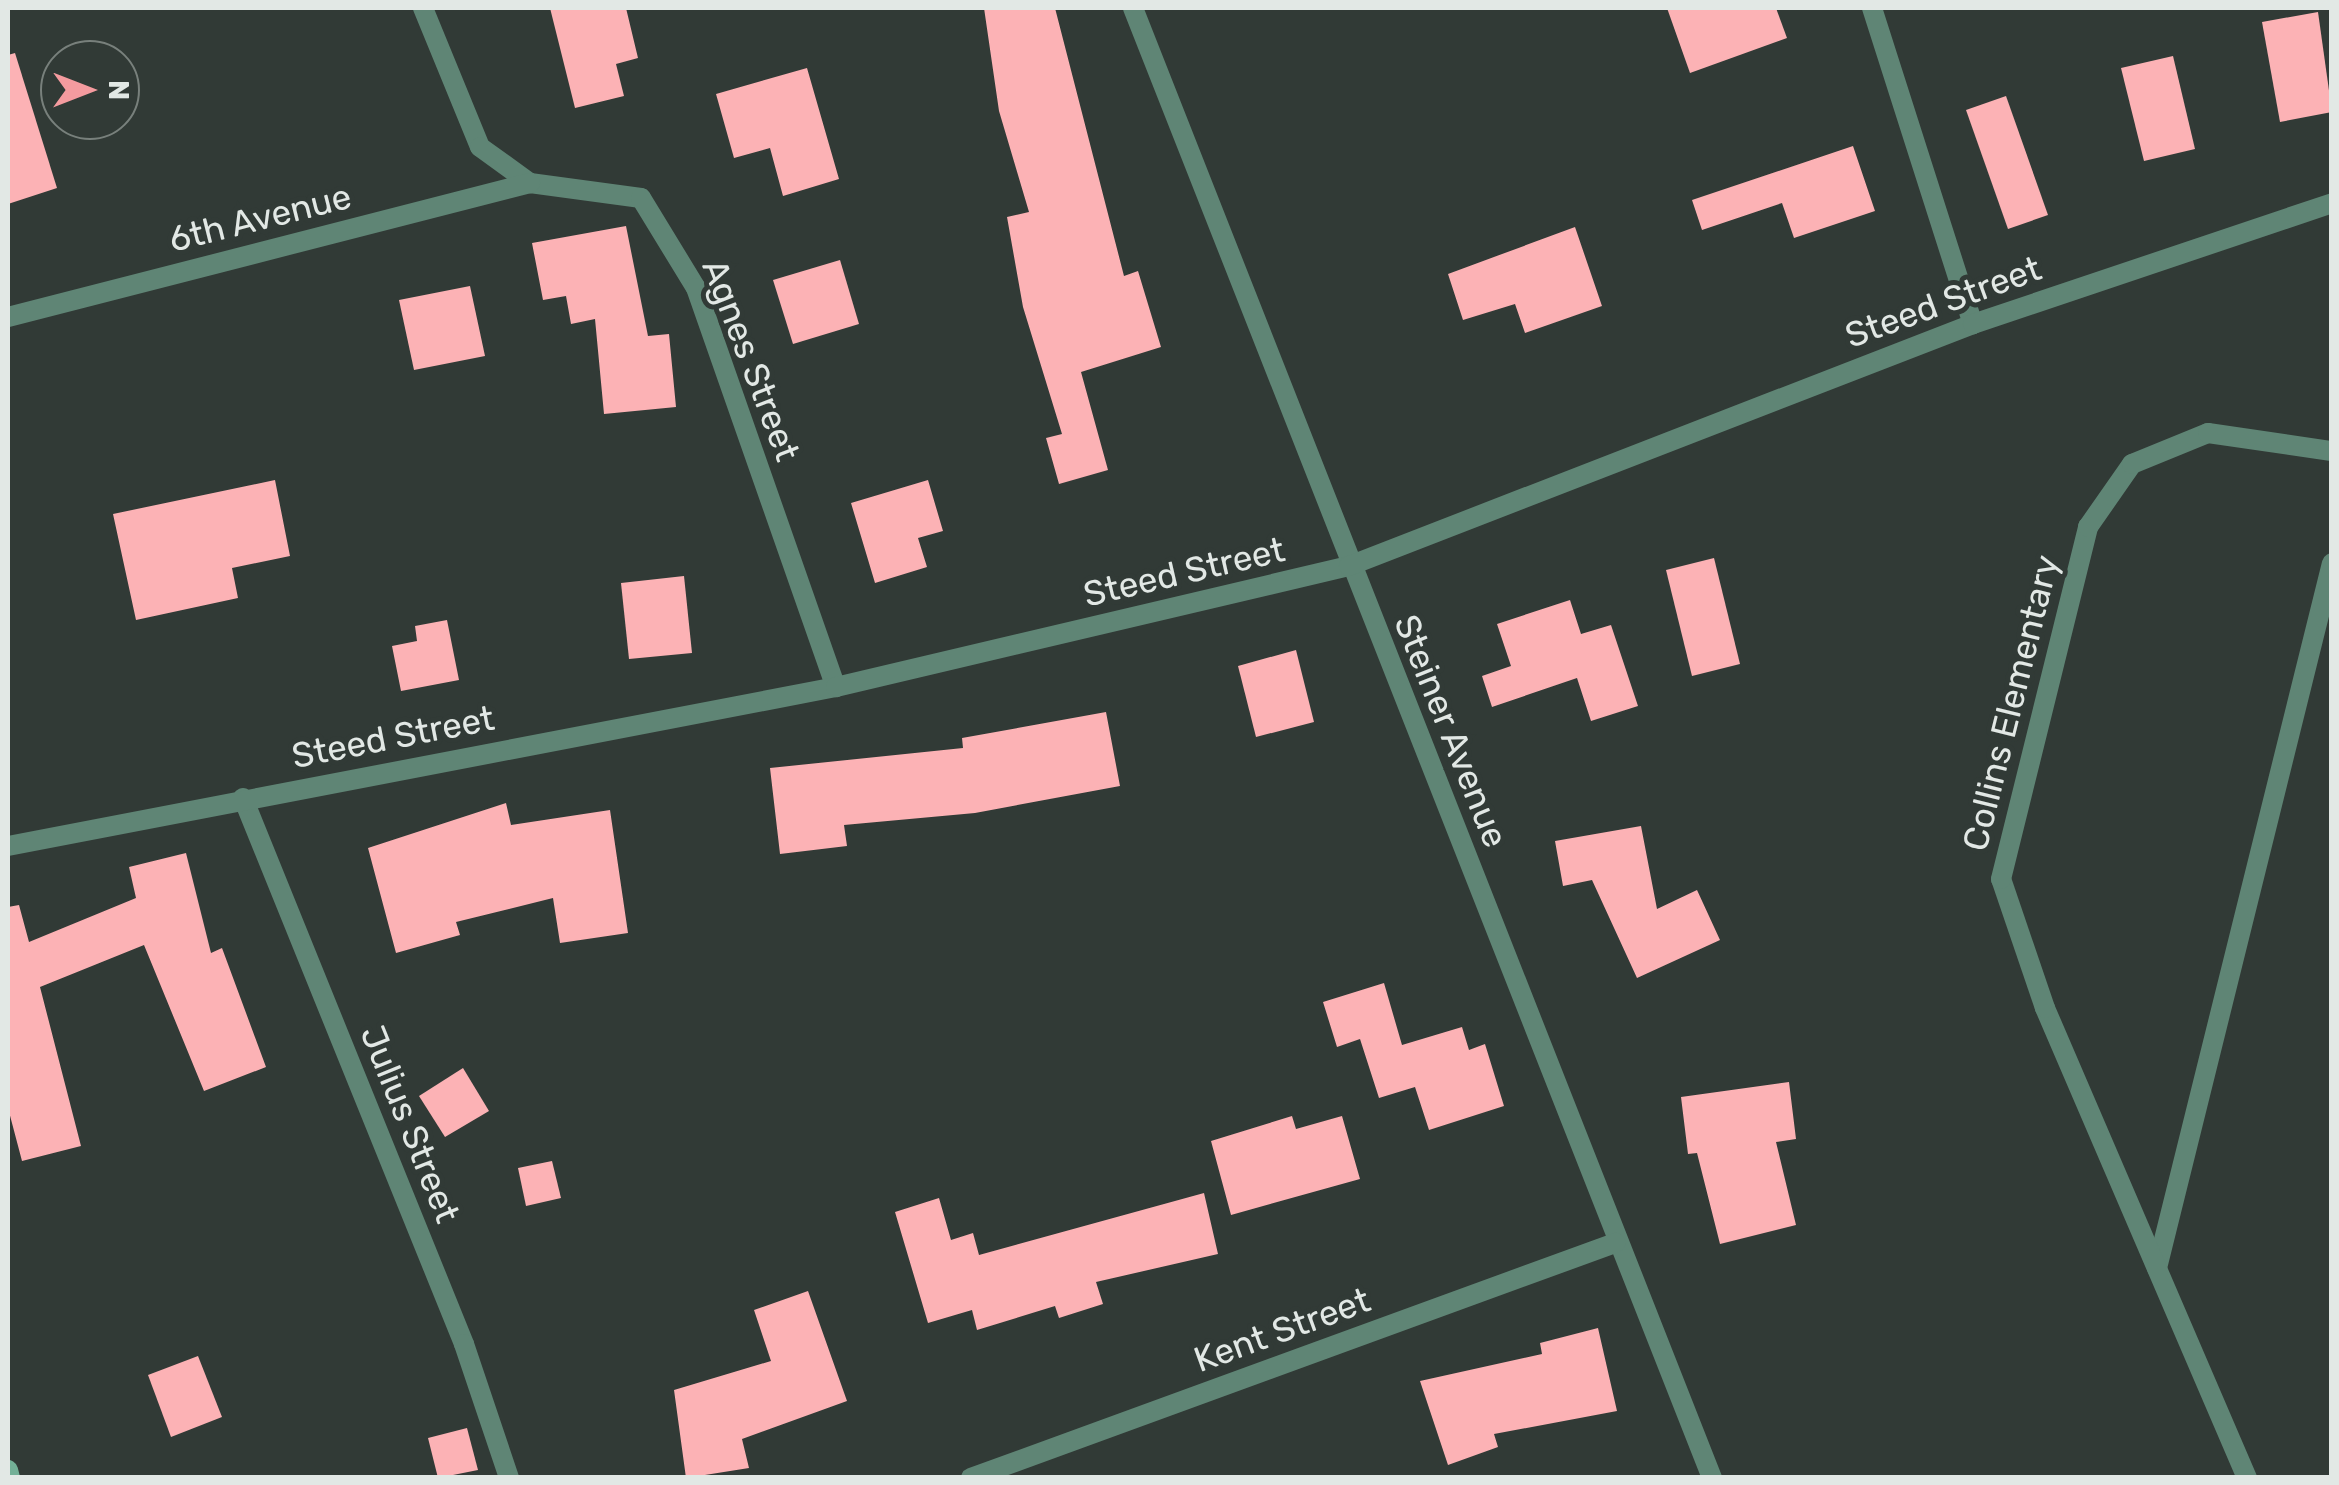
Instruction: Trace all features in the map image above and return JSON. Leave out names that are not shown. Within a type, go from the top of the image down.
[{"type":"main road","points":[[8,1470],[10,1478]]},
{"type":"street","name":"Agnes Street","points":[[422,8],[480,147],[530,182],[640,198],[687,273],[836,687]]},
{"type":"street","name":"Steiner Avenue","points":[[1133,8],[1615,1243],[1712,1478]]},
{"type":"street","points":[[1872,8],[1972,324]]},
{"type":"street","name":"6th Avenue","points":[[8,317],[530,182]]},
{"type":"street","name":"Steed Street","points":[[8,846],[836,687],[1349,566],[1972,324],[2332,203]]},
{"type":"street","name":"Collins Elementary","points":[[2247,1478],[2046,1008],[2000,879],[2088,527],[2132,464],[2208,432],[2332,451]]},
{"type":"street","points":[[2157,1268],[2332,563]]},
{"type":"street","name":"Julius Street","points":[[243,798],[464,1344],[510,1478]]},
{"type":"street","name":"Kent Street","points":[[970,1478],[1615,1243]]},
{"type":"building","points":[[550,8],[626,8],[638,58],[616,64],[624,96],[575,108]]},
{"type":"building","points":[[984,8],[1055,8],[1124,276],[1138,271],[1161,347],[1081,372],[1108,470],[1059,484],[1046,438],[1062,434],[1023,307],[1007,217],[1029,212],[999,111]]},
{"type":"building","points":[[1667,8],[1776,8],[1787,38],[1690,73]]},
{"type":"building","points":[[2318,12],[2332,112],[2280,122],[2262,22]]},
{"type":"building","points":[[15,53],[57,188],[8,204],[8,55]]},
{"type":"building","points":[[2173,56],[2195,149],[2144,161],[2121,68]]},
{"type":"building","points":[[807,68],[839,179],[783,196],[770,148],[734,158],[716,94]]},
{"type":"building","points":[[2006,96],[2048,215],[2008,229],[1966,110]]},
{"type":"building","points":[[1853,146],[1875,211],[1794,238],[1782,203],[1702,230],[1692,200]]},
{"type":"building","points":[[626,226],[648,336],[669,334],[676,407],[604,414],[595,319],[571,324],[566,296],[543,300],[532,243]]},
{"type":"building","points":[[1575,227],[1602,306],[1525,333],[1515,304],[1463,320],[1448,274]]},
{"type":"building","points":[[840,260],[859,324],[793,344],[773,280]]},
{"type":"building","points":[[470,286],[485,356],[414,370],[399,300]]},
{"type":"building","points":[[275,480],[290,556],[232,568],[238,598],[136,620],[113,514]]},
{"type":"building","points":[[928,480],[943,531],[918,538],[927,567],[875,583],[851,503]]},
{"type":"building","points":[[1714,558],[1740,664],[1692,676],[1666,570]]},
{"type":"building","points":[[684,576],[692,653],[629,659],[621,583]]},
{"type":"building","points":[[1570,600],[1581,634],[1611,625],[1638,706],[1591,721],[1577,678],[1492,707],[1482,676],[1511,666],[1497,624]]},
{"type":"building","points":[[447,620],[459,680],[401,691],[392,646],[417,641],[415,626]]},
{"type":"building","points":[[1296,650],[1314,722],[1256,737],[1238,666]]},
{"type":"building","points":[[1106,712],[1120,786],[975,813],[844,825],[847,846],[780,854],[770,768],[963,748],[962,738]]},
{"type":"building","points":[[506,803],[511,825],[610,810],[628,933],[560,943],[553,898],[456,922],[460,935],[396,953],[368,848]]},
{"type":"building","points":[[1641,826],[1657,909],[1697,890],[1720,940],[1637,978],[1592,880],[1563,886],[1555,841]]},
{"type":"building","points":[[186,853],[211,953],[222,948],[266,1067],[204,1091],[144,945],[40,987],[81,1146],[22,1161],[8,1108],[8,907],[19,905],[29,942],[136,898],[129,867]]},
{"type":"building","points":[[1384,983],[1402,1045],[1462,1027],[1469,1050],[1485,1044],[1504,1106],[1429,1130],[1415,1087],[1379,1098],[1360,1039],[1337,1047],[1323,1002]]},
{"type":"building","points":[[463,1068],[489,1111],[445,1137],[419,1096]]},
{"type":"building","points":[[1789,1082],[1796,1139],[1776,1142],[1796,1225],[1720,1244],[1697,1153],[1688,1154],[1681,1097]]},
{"type":"building","points":[[1292,1116],[1296,1129],[1342,1116],[1360,1179],[1231,1215],[1211,1141]]},
{"type":"building","points":[[552,1161],[561,1198],[526,1206],[518,1168]]},
{"type":"building","points":[[1204,1193],[1218,1254],[1096,1282],[1103,1304],[1059,1318],[1055,1306],[977,1330],[972,1310],[928,1323],[895,1212],[939,1198],[951,1240],[973,1233],[979,1255]]},
{"type":"building","points":[[808,1291],[847,1401],[742,1439],[749,1468],[686,1478],[674,1390],[771,1361],[754,1310]]},
{"type":"building","points":[[1598,1328],[1617,1411],[1494,1434],[1498,1447],[1448,1465],[1420,1381],[1542,1354],[1540,1343]]},
{"type":"building","points":[[198,1356],[222,1417],[171,1437],[148,1375]]},
{"type":"building","points":[[467,1428],[478,1470],[438,1478],[428,1438]]}]
